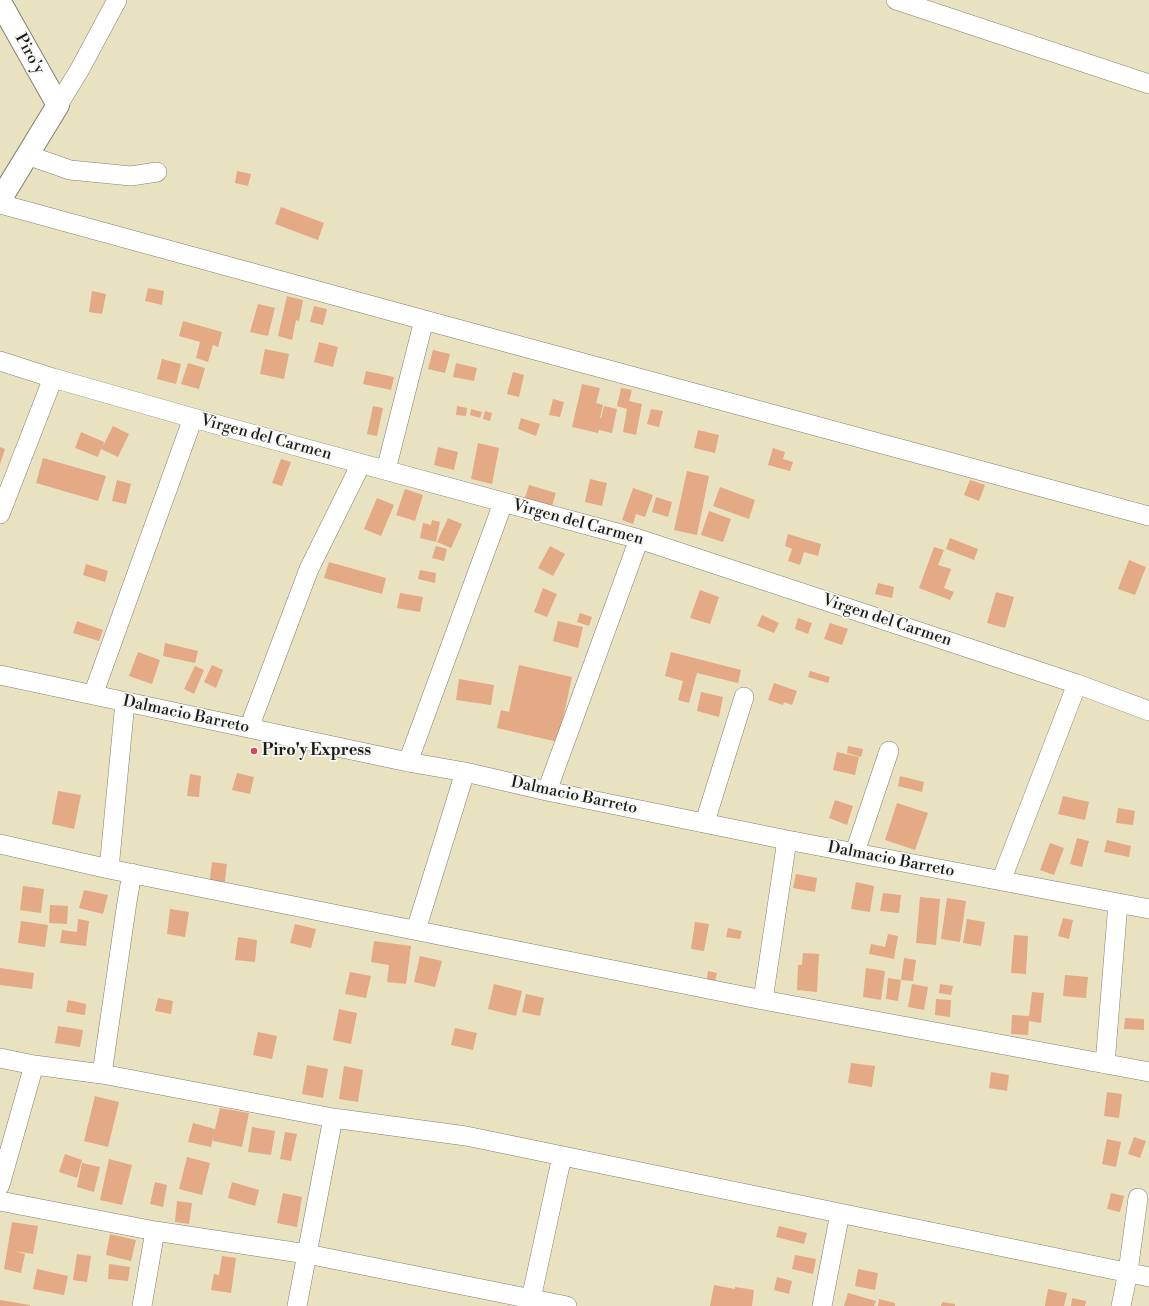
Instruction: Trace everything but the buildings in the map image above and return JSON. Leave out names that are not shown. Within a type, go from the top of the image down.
[{"type":"main road","name":"Piro'y","points":[[0,2],[58,105]]},
{"type":"main road","points":[[0,200],[58,105]]},
{"type":"street","points":[[58,105],[80,69],[117,0]]},
{"type":"street","points":[[896,0],[1149,84]]},
{"type":"street","points":[[27,155],[70,170],[131,176],[157,172]]},
{"type":"street","points":[[0,204],[1149,516]]},
{"type":"street","points":[[386,470],[424,320]]},
{"type":"street","name":"Virgen del Carmen","points":[[0,361],[53,378],[193,418],[639,539],[1077,684],[1149,711]]},
{"type":"street","points":[[0,514],[53,378]]},
{"type":"street","points":[[94,695],[193,418]]},
{"type":"street","points":[[249,728],[309,569],[360,464]]},
{"type":"street","points":[[408,762],[503,502]]},
{"type":"street","points":[[547,791],[639,539]]},
{"type":"street","name":"Dalmacio Barreto","points":[[0,675],[408,762],[465,772],[547,791],[705,822],[787,840],[1149,909]]},
{"type":"street","points":[[1001,881],[1077,684]]},
{"type":"street","points":[[705,822],[744,697]]},
{"type":"street","points":[[109,869],[125,702]]},
{"type":"street","points":[[855,852],[889,751]]},
{"type":"street","points":[[416,930],[465,772]]},
{"type":"street","points":[[763,1000],[787,840]]},
{"type":"street","points":[[0,844],[109,869],[763,1000],[1149,1072]]},
{"type":"street","points":[[102,1074],[132,873]]},
{"type":"street","points":[[1105,1064],[1118,904]]},
{"type":"street","points":[[0,1058],[34,1065],[102,1074],[333,1118],[466,1136],[1149,1277]]},
{"type":"street","points":[[0,1185],[34,1065]]},
{"type":"street","points":[[297,1306],[333,1118]]},
{"type":"street","points":[[531,1299],[562,1156]]},
{"type":"street","points":[[1121,1306],[1128,1272],[1138,1198]]},
{"type":"street","points":[[0,1202],[155,1231],[307,1254],[567,1306]]},
{"type":"street","points":[[822,1306],[840,1213]]},
{"type":"street","points":[[142,1306],[155,1231]]},
{"type":"place","name":"Piro'y Express","points":[[254,751]]}]
